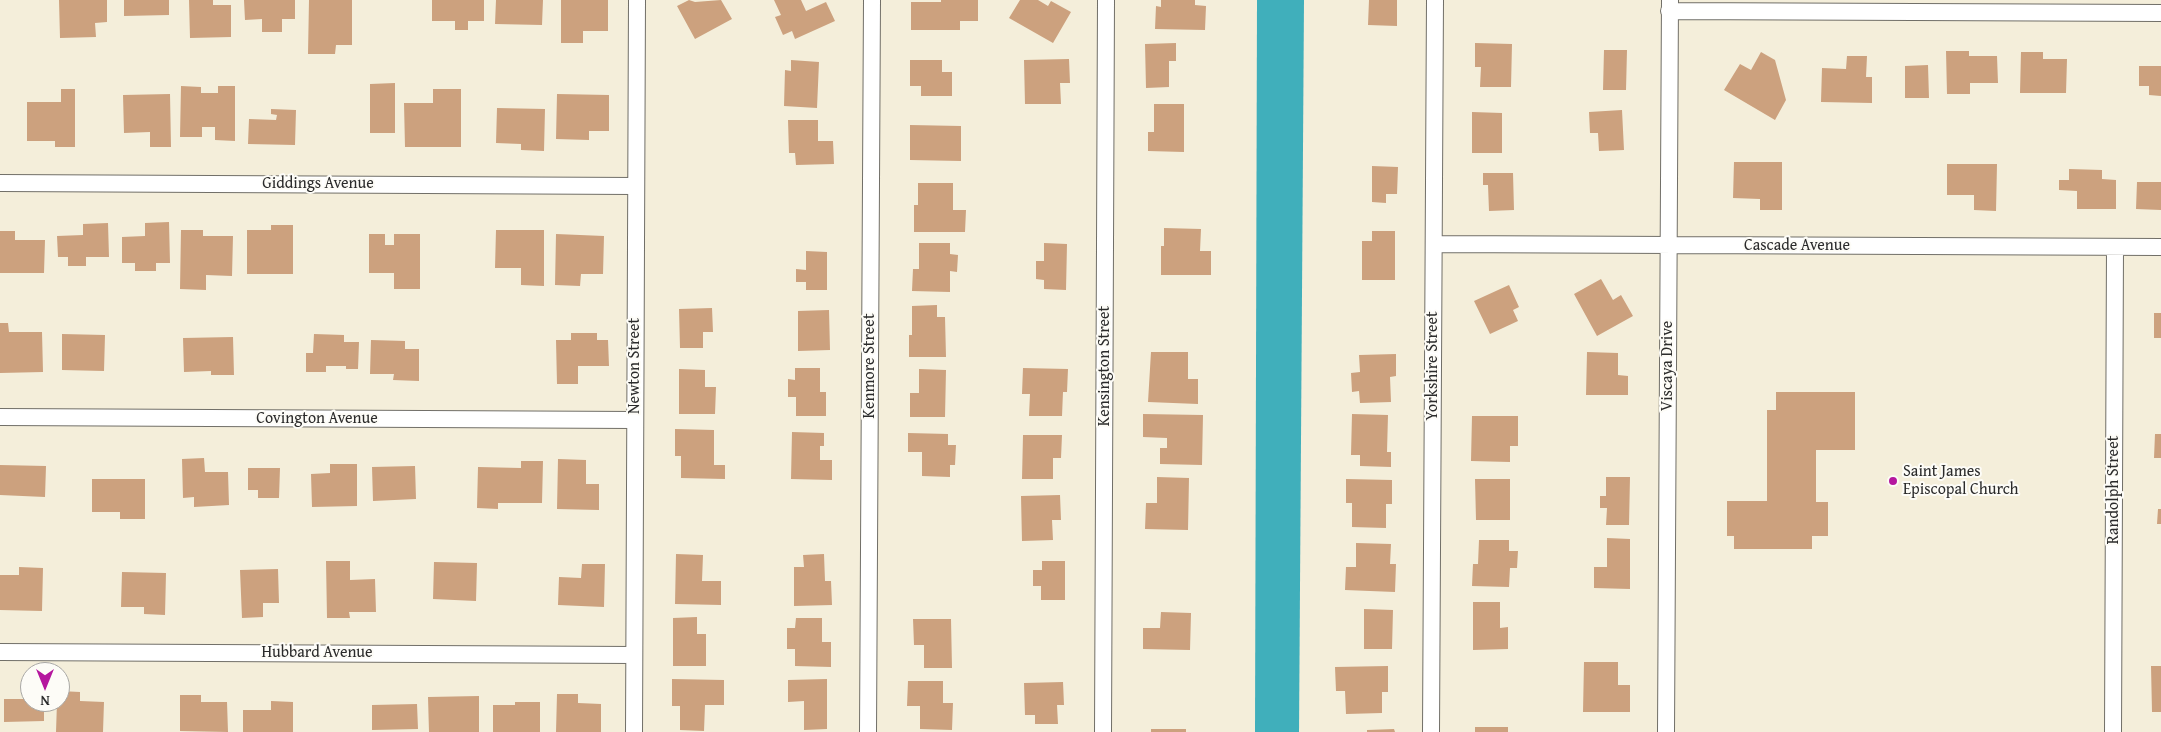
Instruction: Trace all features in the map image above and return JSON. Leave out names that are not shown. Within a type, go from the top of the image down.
[{"type":"street","name":"Newton Street","points":[[634,732],[637,0]]},
{"type":"street","name":"Kenmore Street","points":[[868,732],[872,0]]},
{"type":"street","name":"Kensington Street","points":[[1103,732],[1106,0]]},
{"type":"street","name":"Yorkshire Street","points":[[1431,732],[1435,0]]},
{"type":"street","points":[[1670,5],[2161,13]]},
{"type":"street","name":"Viscaya Drive","points":[[1666,732],[1670,5]]},
{"type":"street","name":"Giddings Avenue","points":[[0,183],[636,186]]},
{"type":"street","name":"Cascade Avenue","points":[[1434,244],[2161,247]]},
{"type":"street","name":"Randolph Street","points":[[2112,732],[2115,247]]},
{"type":"street","name":"Covington Avenue","points":[[0,417],[635,420]]},
{"type":"street","name":"Hubbard Avenue","points":[[0,652],[634,655]]},
{"type":"water","points":[[1257,0],[1304,0],[1299,732],[1255,732]]},
{"type":"building","points":[[59,0],[107,0],[107,22],[95,23],[96,37],[60,38]]},
{"type":"building","points":[[124,0],[169,0],[169,15],[124,16]]},
{"type":"building","points":[[189,0],[213,0],[213,5],[231,5],[231,37],[190,38]]},
{"type":"building","points":[[244,0],[295,0],[295,19],[282,19],[282,32],[262,32],[262,19],[245,20]]},
{"type":"building","points":[[309,0],[352,0],[352,45],[336,45],[335,54],[308,54]]},
{"type":"building","points":[[432,0],[484,0],[484,21],[468,21],[468,30],[455,30],[455,21],[432,21]]},
{"type":"building","points":[[496,0],[543,0],[542,25],[495,24]]},
{"type":"building","points":[[561,0],[608,0],[608,31],[583,31],[583,43],[561,43]]},
{"type":"building","points":[[689,0],[695,2],[721,0],[732,19],[695,39],[677,6]]},
{"type":"building","points":[[774,0],[801,0],[806,11],[826,2],[835,21],[795,39],[792,31],[783,35],[775,17],[781,15]]},
{"type":"building","points":[[941,0],[978,0],[978,21],[960,21],[960,30],[911,30],[911,2],[941,2]]},
{"type":"building","points":[[1020,0],[1038,0],[1048,6],[1051,1],[1071,12],[1053,43],[1009,18]]},
{"type":"building","points":[[1161,0],[1195,0],[1195,5],[1206,6],[1205,30],[1155,29],[1156,6],[1161,7]]},
{"type":"building","points":[[1369,0],[1397,0],[1397,26],[1368,25]]},
{"type":"building","points":[[1176,43],[1176,61],[1169,61],[1169,87],[1146,88],[1145,44]]},
{"type":"building","points":[[1475,43],[1512,44],[1511,87],[1480,87],[1481,67],[1475,67]]},
{"type":"building","points":[[1604,50],[1627,50],[1626,90],[1603,90]]},
{"type":"building","points":[[1946,51],[1969,51],[1969,56],[1997,56],[1998,83],[1970,83],[1970,94],[1947,94]]},
{"type":"building","points":[[1761,52],[1775,60],[1786,100],[1775,120],[1724,90],[1740,64],[1751,70]]},
{"type":"building","points":[[2021,52],[2043,52],[2043,59],[2067,59],[2066,93],[2020,93]]},
{"type":"building","points":[[1847,56],[1867,56],[1866,77],[1872,77],[1872,103],[1821,102],[1822,68],[1846,69]]},
{"type":"building","points":[[1069,59],[1070,83],[1060,83],[1061,104],[1025,104],[1024,60]]},
{"type":"building","points":[[791,60],[819,62],[817,108],[784,106],[785,70],[791,71]]},
{"type":"building","points":[[910,60],[942,60],[942,72],[952,72],[952,96],[921,96],[921,86],[910,86]]},
{"type":"building","points":[[1928,65],[1929,98],[1905,98],[1905,66]]},
{"type":"building","points":[[2139,66],[2161,66],[2161,96],[2149,95],[2149,86],[2139,86]]},
{"type":"building","points":[[395,83],[395,133],[370,133],[370,84]]},
{"type":"building","points":[[181,86],[201,87],[201,93],[218,93],[218,86],[235,86],[235,141],[215,140],[215,127],[202,127],[202,137],[180,137]]},
{"type":"building","points":[[61,89],[75,89],[75,147],[55,147],[55,141],[27,141],[27,102],[61,102]]},
{"type":"building","points":[[433,89],[461,89],[461,147],[405,147],[404,103],[433,103]]},
{"type":"building","points":[[170,94],[171,147],[150,147],[150,132],[124,133],[123,95]]},
{"type":"building","points":[[557,94],[609,95],[609,131],[589,131],[589,140],[556,139]]},
{"type":"building","points":[[1154,104],[1184,104],[1184,152],[1148,151],[1148,132],[1154,132]]},
{"type":"building","points":[[497,108],[545,109],[544,151],[521,150],[521,144],[496,143]]},
{"type":"building","points":[[271,109],[296,110],[295,145],[248,144],[249,119],[276,120],[277,115],[271,114]]},
{"type":"building","points":[[1622,110],[1624,150],[1599,151],[1598,133],[1590,133],[1589,112]]},
{"type":"building","points":[[1472,112],[1502,113],[1502,153],[1472,153]]},
{"type":"building","points":[[788,120],[818,120],[818,141],[833,141],[834,164],[796,165],[795,153],[789,153]]},
{"type":"building","points":[[910,125],[961,126],[961,161],[910,160]]},
{"type":"building","points":[[1734,162],[1782,162],[1782,210],[1760,210],[1760,199],[1733,198]]},
{"type":"building","points":[[1947,164],[1997,164],[1996,211],[1974,210],[1974,195],[1947,195]]},
{"type":"building","points":[[1372,166],[1398,167],[1397,194],[1386,194],[1386,203],[1372,202]]},
{"type":"building","points":[[2069,169],[2102,170],[2102,179],[2116,180],[2116,209],[2077,209],[2077,191],[2059,190],[2059,180],[2069,180]]},
{"type":"building","points":[[1483,173],[1513,173],[1514,210],[1489,211],[1488,185],[1483,185]]},
{"type":"building","points":[[2137,182],[2161,182],[2161,210],[2136,209]]},
{"type":"building","points":[[918,183],[953,183],[953,210],[966,210],[965,232],[914,232],[914,205],[918,205]]},
{"type":"building","points":[[169,222],[170,263],[156,263],[156,271],[135,271],[135,263],[122,263],[122,237],[145,236],[145,223]]},
{"type":"building","points":[[108,223],[109,257],[86,257],[86,266],[68,266],[68,257],[58,257],[57,236],[83,235],[83,224]]},
{"type":"building","points":[[271,225],[293,225],[293,274],[247,274],[247,230],[271,230]]},
{"type":"building","points":[[1164,228],[1201,229],[1200,251],[1211,251],[1211,275],[1161,275],[1161,246],[1164,246]]},
{"type":"building","points":[[181,230],[203,230],[203,236],[233,236],[232,276],[206,275],[206,290],[180,289]]},
{"type":"building","points":[[496,230],[544,230],[544,286],[521,285],[521,268],[495,268]]},
{"type":"building","points":[[0,231],[15,231],[15,240],[45,240],[44,273],[0,273]]},
{"type":"building","points":[[1372,231],[1395,231],[1395,280],[1362,280],[1362,241],[1372,241]]},
{"type":"building","points":[[369,234],[385,234],[385,245],[394,245],[394,234],[420,234],[420,289],[394,289],[394,273],[369,273]]},
{"type":"building","points":[[556,234],[604,236],[603,274],[581,274],[580,286],[555,285]]},
{"type":"building","points":[[919,243],[950,243],[950,254],[958,255],[957,272],[950,271],[950,292],[912,291],[913,269],[919,269]]},
{"type":"building","points":[[1044,243],[1067,244],[1066,290],[1044,289],[1044,280],[1036,279],[1036,261],[1044,261]]},
{"type":"building","points":[[806,251],[827,252],[827,290],[806,290],[806,282],[796,282],[796,269],[806,270]]},
{"type":"building","points":[[1601,279],[1613,300],[1621,295],[1633,316],[1597,336],[1574,294]]},
{"type":"building","points":[[1509,285],[1519,307],[1513,310],[1518,321],[1490,334],[1474,301]]},
{"type":"building","points":[[937,305],[937,317],[945,317],[946,357],[909,357],[909,335],[912,335],[912,306]]},
{"type":"building","points":[[712,308],[713,332],[703,332],[703,348],[680,348],[679,309]]},
{"type":"building","points":[[829,310],[830,350],[798,351],[798,311]]},
{"type":"building","points":[[2154,313],[2161,313],[2161,338],[2154,338]]},
{"type":"building","points":[[0,323],[8,323],[9,332],[42,332],[43,372],[0,373]]},
{"type":"building","points":[[571,333],[597,333],[597,340],[608,340],[609,366],[578,366],[578,384],[557,384],[556,340],[571,340]]},
{"type":"building","points":[[62,334],[105,335],[104,371],[62,370]]},
{"type":"building","points":[[314,334],[344,335],[344,342],[359,342],[358,369],[346,369],[346,366],[326,366],[326,372],[306,372],[306,353],[313,353]]},
{"type":"building","points":[[233,337],[234,375],[211,375],[211,371],[184,372],[183,338]]},
{"type":"building","points":[[371,340],[405,341],[405,349],[419,349],[419,381],[393,380],[394,374],[370,374]]},
{"type":"building","points":[[1151,352],[1188,352],[1188,379],[1198,379],[1198,404],[1148,402]]},
{"type":"building","points":[[1587,352],[1618,353],[1618,375],[1628,376],[1628,395],[1586,395]]},
{"type":"building","points":[[1396,354],[1396,376],[1390,377],[1391,402],[1360,403],[1359,391],[1352,392],[1351,373],[1360,372],[1359,355]]},
{"type":"building","points":[[795,368],[820,368],[820,392],[826,392],[826,416],[796,416],[796,397],[788,397],[788,379],[795,380]]},
{"type":"building","points":[[1023,368],[1068,369],[1067,392],[1063,392],[1062,416],[1029,416],[1030,394],[1022,394]]},
{"type":"building","points":[[679,369],[705,370],[705,387],[716,387],[715,414],[679,414]]},
{"type":"building","points":[[919,369],[946,370],[945,417],[910,417],[910,393],[919,393]]},
{"type":"building","points":[[1776,392],[1855,392],[1855,450],[1816,450],[1816,502],[1828,502],[1828,536],[1812,536],[1812,549],[1734,549],[1734,536],[1727,536],[1727,501],[1767,501],[1767,410],[1776,410]]},
{"type":"building","points":[[1143,414],[1203,415],[1202,465],[1160,464],[1160,448],[1167,448],[1167,438],[1143,437]]},
{"type":"building","points":[[1352,414],[1388,415],[1387,452],[1391,452],[1391,467],[1360,466],[1360,455],[1351,455]]},
{"type":"building","points":[[1472,416],[1518,416],[1518,446],[1510,446],[1510,462],[1471,461]]},
{"type":"building","points":[[675,429],[714,430],[714,465],[725,465],[725,479],[681,478],[681,456],[675,456]]},
{"type":"building","points":[[792,432],[824,433],[824,446],[820,446],[820,460],[832,460],[832,480],[791,479]]},
{"type":"building","points":[[908,433],[948,434],[948,445],[956,445],[955,465],[950,465],[950,477],[922,476],[922,452],[908,452]]},
{"type":"building","points":[[2155,434],[2161,434],[2161,458],[2154,458]]},
{"type":"building","points":[[1023,435],[1062,435],[1061,458],[1053,458],[1053,479],[1022,479]]},
{"type":"building","points":[[204,458],[205,472],[228,472],[229,505],[194,507],[194,497],[183,498],[182,459]]},
{"type":"building","points":[[558,459],[586,460],[586,484],[599,484],[599,510],[557,509]]},
{"type":"building","points":[[521,461],[543,461],[542,503],[498,503],[498,509],[477,508],[478,467],[521,468]]},
{"type":"building","points":[[330,464],[357,464],[357,506],[312,507],[311,474],[330,473]]},
{"type":"building","points":[[0,465],[46,466],[45,497],[0,495]]},
{"type":"building","points":[[415,466],[416,499],[373,501],[372,467]]},
{"type":"building","points":[[248,468],[280,468],[279,498],[258,498],[258,490],[248,490]]},
{"type":"building","points":[[1157,477],[1189,478],[1188,530],[1145,529],[1146,503],[1157,503]]},
{"type":"building","points":[[1606,477],[1630,477],[1629,525],[1606,525],[1607,508],[1600,508],[1600,496],[1606,496]]},
{"type":"building","points":[[92,479],[145,479],[145,519],[120,519],[120,512],[92,512]]},
{"type":"building","points":[[1346,479],[1392,480],[1392,504],[1386,504],[1386,528],[1352,527],[1352,503],[1346,503]]},
{"type":"building","points":[[1475,479],[1510,479],[1510,520],[1476,520]]},
{"type":"building","points":[[1060,495],[1061,520],[1052,520],[1053,540],[1022,541],[1021,496]]},
{"type":"building","points":[[2158,509],[2161,509],[2161,524],[2157,524]]},
{"type":"building","points":[[1607,538],[1630,539],[1630,589],[1594,588],[1594,567],[1607,567]]},
{"type":"building","points":[[1479,540],[1509,540],[1509,551],[1518,551],[1517,568],[1510,568],[1509,587],[1472,586],[1473,564],[1478,564]]},
{"type":"building","points":[[1356,543],[1391,544],[1390,564],[1396,564],[1395,592],[1345,590],[1346,567],[1356,567]]},
{"type":"building","points":[[676,554],[703,555],[702,581],[721,581],[721,605],[675,604]]},
{"type":"building","points":[[824,554],[825,581],[831,581],[832,605],[794,606],[794,567],[804,567],[803,555]]},
{"type":"building","points":[[326,561],[350,561],[350,580],[375,579],[376,612],[349,612],[350,618],[327,618]]},
{"type":"building","points":[[1042,561],[1065,561],[1065,600],[1041,600],[1041,586],[1033,586],[1033,570],[1042,570]]},
{"type":"building","points":[[434,562],[477,563],[476,601],[433,599]]},
{"type":"building","points":[[582,564],[605,564],[604,607],[558,605],[559,577],[581,578]]},
{"type":"building","points":[[19,567],[43,568],[42,611],[0,610],[0,575],[19,575]]},
{"type":"building","points":[[278,569],[279,603],[263,603],[263,617],[242,618],[240,570]]},
{"type":"building","points":[[122,572],[166,573],[165,615],[144,614],[144,607],[121,607]]},
{"type":"building","points":[[1473,602],[1500,602],[1500,628],[1508,627],[1508,649],[1473,650]]},
{"type":"building","points":[[1364,609],[1393,610],[1392,649],[1364,649]]},
{"type":"building","points":[[1161,612],[1191,613],[1190,650],[1143,649],[1143,628],[1160,628]]},
{"type":"building","points":[[697,617],[697,634],[706,634],[706,666],[673,666],[673,618]]},
{"type":"building","points":[[796,618],[822,618],[822,642],[831,642],[831,667],[795,666],[795,649],[787,649],[787,628],[795,628]]},
{"type":"building","points":[[913,619],[951,619],[952,668],[924,668],[924,645],[914,645]]},
{"type":"building","points":[[1584,662],[1618,662],[1618,685],[1630,685],[1630,712],[1583,712]]},
{"type":"building","points":[[1388,666],[1388,692],[1382,692],[1382,713],[1346,714],[1345,691],[1336,691],[1335,667]]},
{"type":"building","points":[[2151,666],[2161,666],[2161,712],[2152,712]]},
{"type":"building","points":[[672,679],[724,680],[724,705],[705,705],[704,731],[680,730],[680,706],[672,706]]},
{"type":"building","points":[[827,679],[827,729],[804,730],[804,701],[788,702],[788,680]]},
{"type":"building","points":[[908,681],[943,681],[943,703],[953,703],[952,730],[920,729],[920,706],[907,706]]},
{"type":"building","points":[[1063,682],[1064,705],[1057,705],[1058,724],[1035,724],[1035,715],[1025,715],[1024,683]]},
{"type":"building","points":[[70,692],[80,692],[80,701],[104,702],[103,732],[56,732],[57,712],[70,712]]},
{"type":"building","points":[[557,694],[578,694],[578,703],[601,704],[601,732],[556,732]]},
{"type":"building","points":[[180,695],[201,695],[201,702],[227,702],[228,732],[180,731]]},
{"type":"building","points":[[479,696],[479,732],[429,732],[428,697]]},
{"type":"building","points":[[4,699],[20,699],[20,712],[44,712],[44,721],[4,722]]},
{"type":"building","points":[[271,701],[293,702],[293,732],[243,732],[243,710],[271,710]]},
{"type":"building","points":[[515,702],[540,702],[540,732],[493,732],[493,705],[515,705]]},
{"type":"building","points":[[417,704],[418,729],[372,730],[372,705]]},
{"type":"building","points":[[1475,727],[1508,727],[1508,732],[1475,732]]},
{"type":"building","points":[[1151,729],[1186,729],[1186,732],[1151,732]]},
{"type":"building","points":[[1394,729],[1395,732],[1367,732],[1367,730]]},
{"type":"place","name":"Saint James Episcopal Church","points":[[1893,481]]}]
